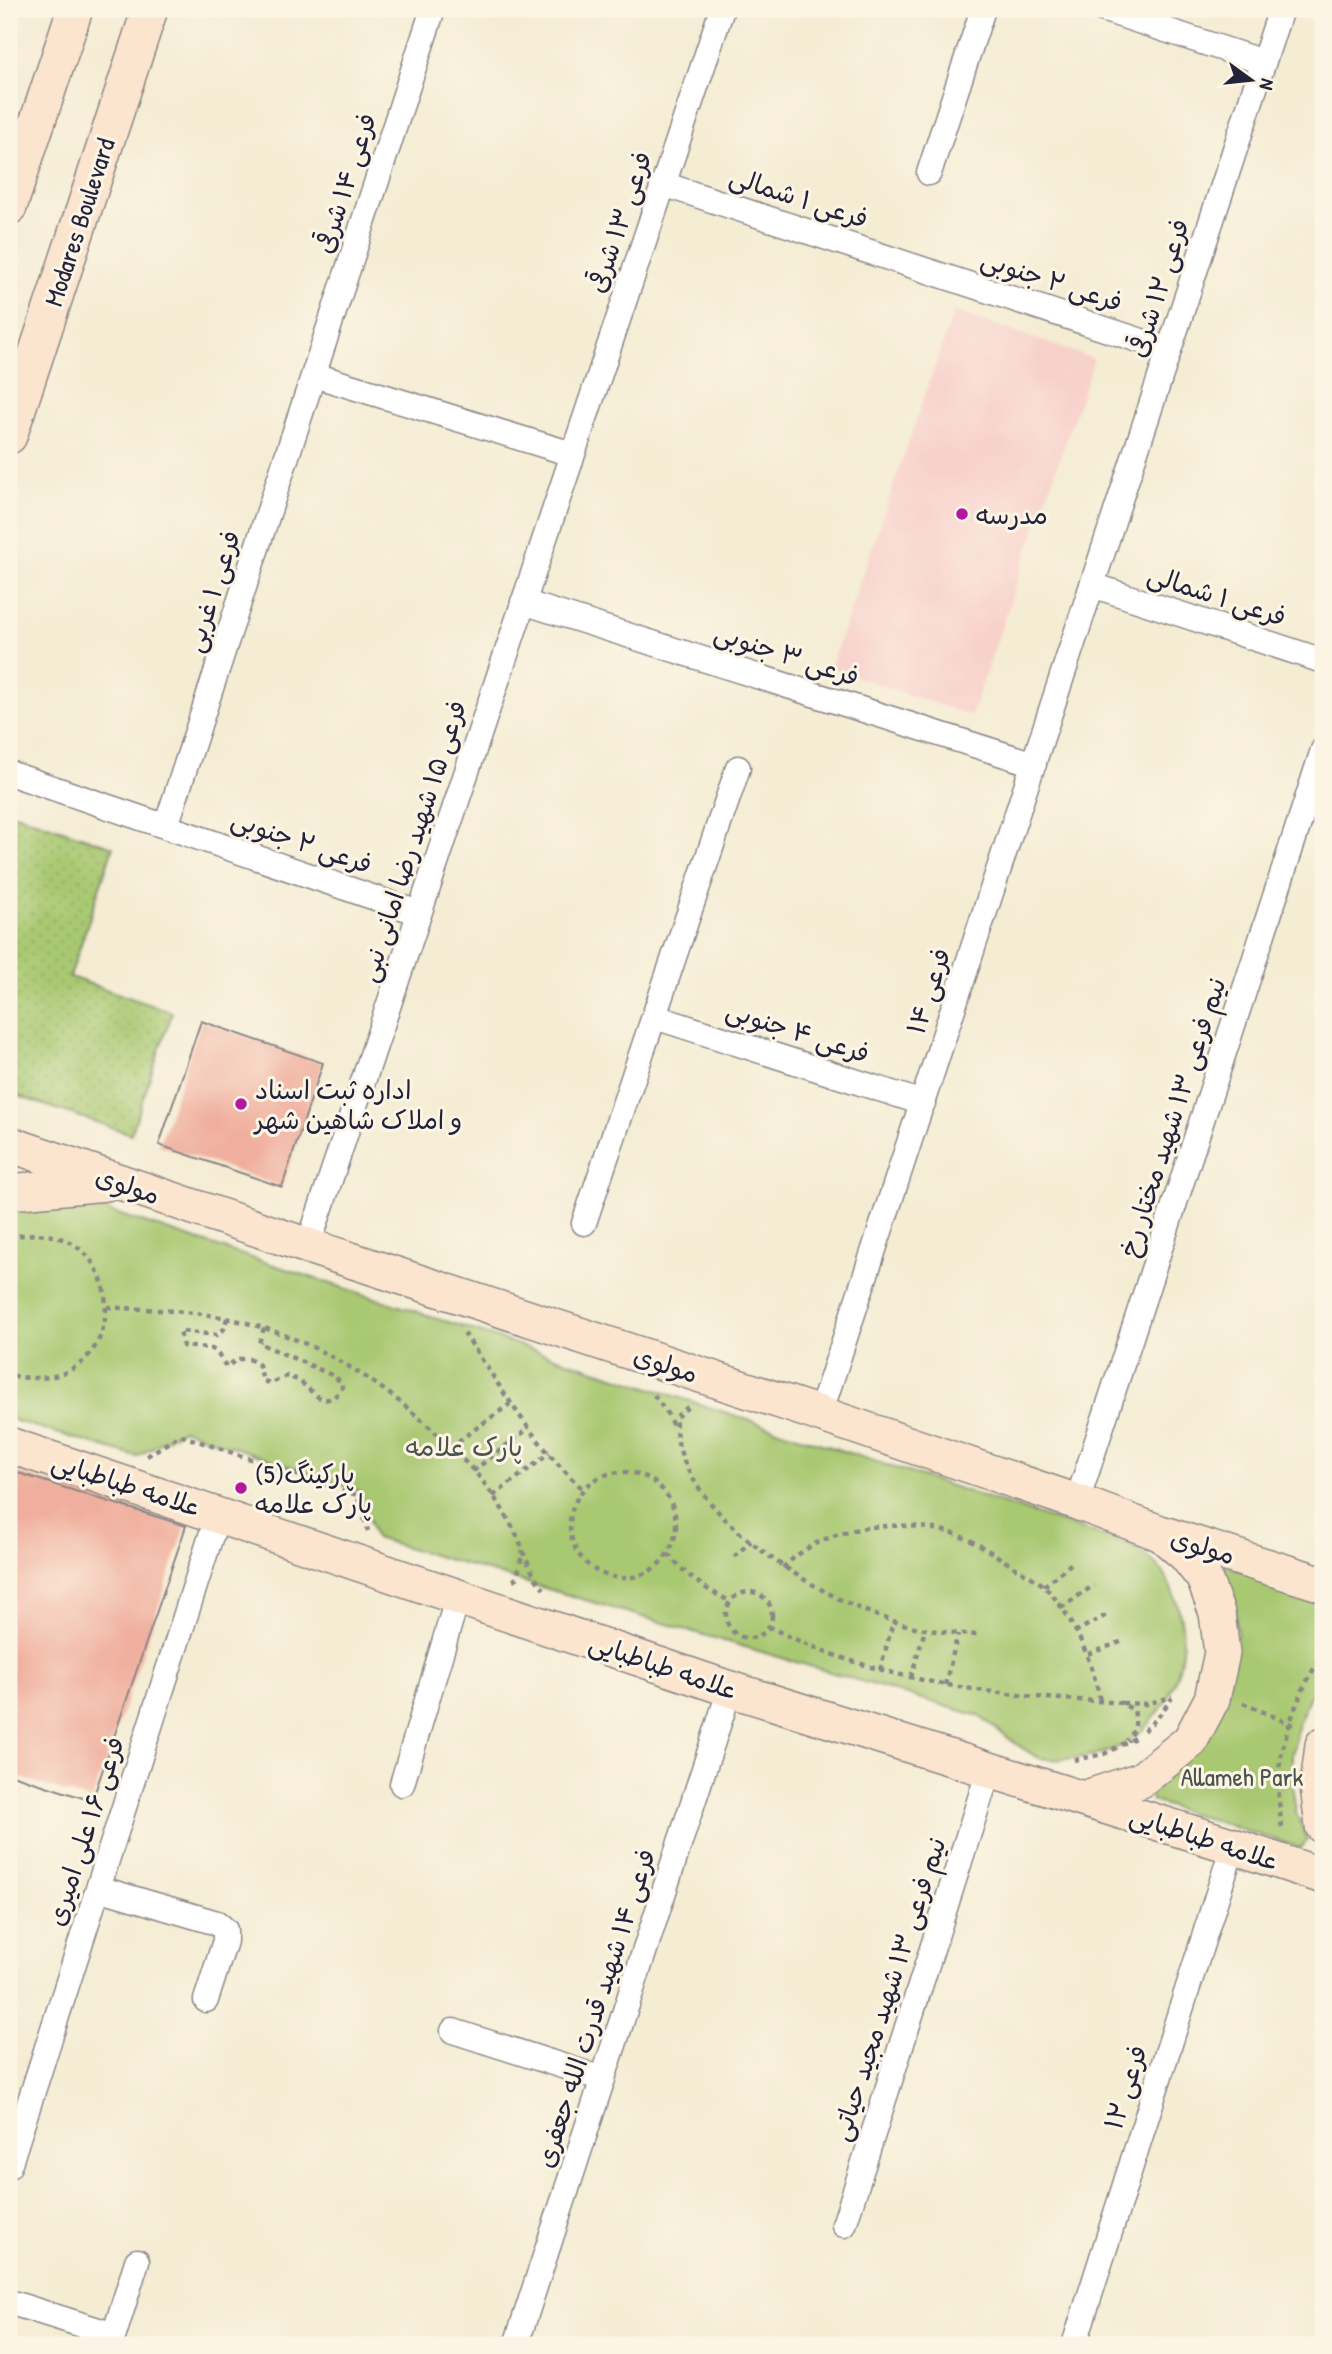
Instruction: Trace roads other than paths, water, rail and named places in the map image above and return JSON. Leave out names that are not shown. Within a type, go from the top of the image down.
[{"type":"street","points":[[9,207],[75,9]]},
{"type":"street","name":"Modares Boulevard","points":[[9,436],[149,9]]},
{"type":"street","name":"فرعی ۱۴ شرقی","points":[[314,375],[433,9]]},
{"type":"street","name":"فرعی ۱۳ شرقی","points":[[572,454],[722,9]]},
{"type":"street","points":[[929,173],[983,9]]},
{"type":"street","points":[[1102,9],[1263,62]]},
{"type":"street","name":"فرعی ۱۲ شرقی","points":[[1092,585],[1281,9]]},
{"type":"street","name":"فرعی ۱ شمالی","points":[[663,184],[916,267]]},
{"type":"street","name":"فرعی ۲ جنوبی","points":[[916,267],[1169,350]]},
{"type":"street","points":[[314,375],[572,454]]},
{"type":"street","name":"فرعی ۱ غربی","points":[[166,827],[314,375]]},
{"type":"street","name":"فرعی ۱۵ شهید رضا امانی نبی","points":[[308,1246],[572,454]]},
{"type":"street","name":"فرعی ۱ شمالی","points":[[1092,585],[1323,661]]},
{"type":"street","name":"فرعی ۱۴","points":[[820,1414],[1092,585]]},
{"type":"street","name":"فرعی ۳ جنوبی","points":[[523,602],[1034,764]]},
{"type":"street","name":"نیم فرعی ۱۳ شهید مختار رخ","points":[[1077,1502],[1314,810],[1323,751]]},
{"type":"street","points":[[584,1223],[738,768]]},
{"type":"street","name":"فرعی ۲ جنوبی","points":[[9,773],[419,913]]},
{"type":"street","name":"فرعی ۴ جنوبی","points":[[655,1017],[923,1102]]},
{"type":"street","name":"مولوی","points":[[9,1144],[308,1246],[820,1414],[1160,1533],[1323,1584]]},
{"type":"street","points":[[9,1192],[120,1182]]},
{"type":"street","name":"علامه طباطبایی","points":[[9,1445],[730,1689],[1323,1876]]},
{"type":"street","name":"فرعی ۱۶ علی امیری","points":[[9,2166],[218,1514]]},
{"type":"street","points":[[1083,1799],[1141,1780],[1190,1741],[1212,1699],[1222,1653],[1217,1613],[1204,1578],[1186,1555],[1160,1533]]},
{"type":"street","points":[[402,1784],[458,1596]]},
{"type":"street","name":"فرعی ۱۴ شهید قدرت الله جعفری","points":[[516,2345],[730,1689]]},
{"type":"street","points":[[1312,1737],[1323,1825]]},
{"type":"street","name":"نیم فرعی ۱۳ شهید مجید حیاتی","points":[[844,2225],[989,1770]]},
{"type":"street","name":"فرعی ۱۲","points":[[1074,2345],[1233,1846]]},
{"type":"street","points":[[98,1888],[217,1923],[225,1930],[225,1941],[206,2000]]},
{"type":"street","points":[[453,2031],[603,2079]]},
{"type":"street","points":[[9,2302],[114,2335],[137,2261]]},
{"type":"place","name":"مدرسه","points":[[962,514]]},
{"type":"place","name":"اداره ثبت اسناد و املاک شاهین شهر","points":[[241,1104]]},
{"type":"place","name":"پارکینگ(5) پارک علامه","points":[[241,1488]]},
{"type":"park label","name":"پارک علامه","points":[[464,1446]]},
{"type":"park label","name":"Allameh Park","points":[[1242,1776]]}]
